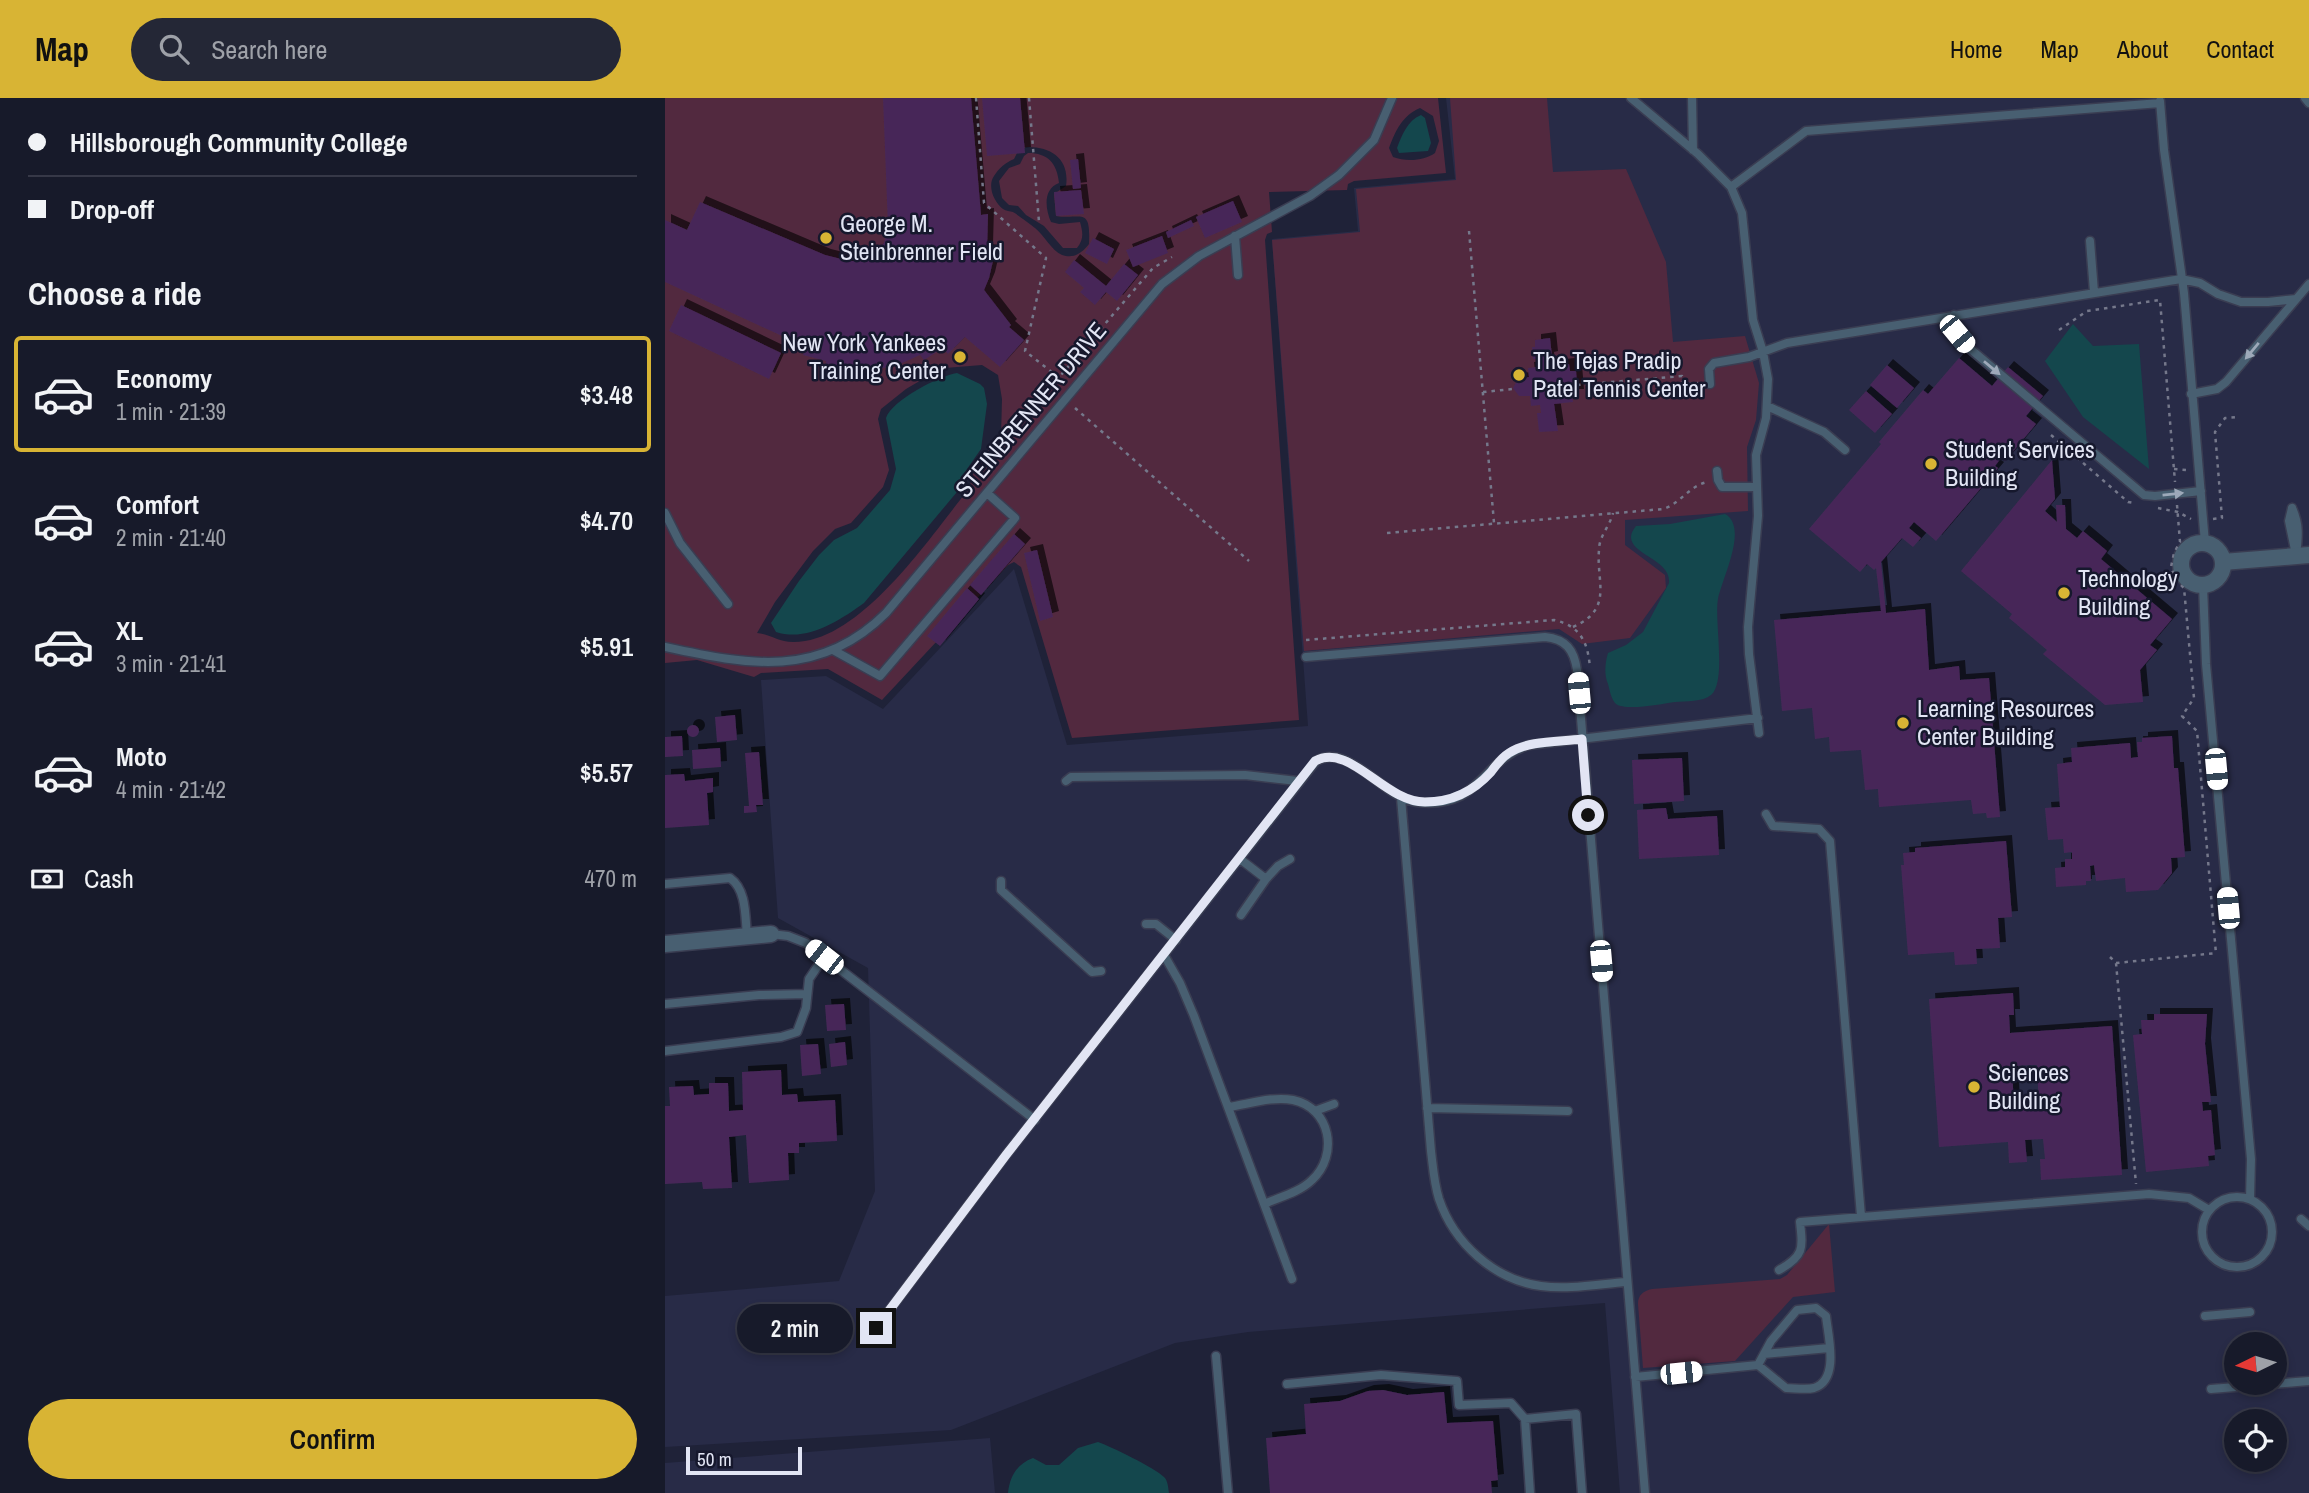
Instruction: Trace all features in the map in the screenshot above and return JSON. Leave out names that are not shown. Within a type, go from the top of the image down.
[{"type":"street","points":[[2205,543],[2217,550],[2223,562],[2220,575],[2209,584],[2203,585],[2185,577],[2181,564],[2186,551],[2197,544],[2205,543]]},
{"type":"street","points":[[2223,562],[2303,555]]},
{"type":"street","points":[[665,944],[771,934]]},
{"type":"lane","name":"STEINBRENNER DRIVE","points":[[665,647],[759,663],[802,660],[833,650],[867,631],[886,613],[1163,284],[1199,256],[1310,196],[1339,175],[1374,140],[1392,98]]},
{"type":"lane","points":[[1632,98],[1693,150],[1731,187],[1742,213],[1753,320],[1763,352],[1767,379],[1767,405],[1757,448],[1758,516],[1748,627],[1759,733]]},
{"type":"lane","points":[[1692,98],[1693,150]]},
{"type":"lane","points":[[2305,98],[2309,103]]},
{"type":"lane","points":[[1731,187],[1806,131],[2160,100],[2181,279],[2205,543]]},
{"type":"lane","points":[[1235,236],[1238,275]]},
{"type":"lane","points":[[2090,241],[2094,292]]},
{"type":"lane","points":[[1710,383],[1709,369],[1714,363],[1749,357],[1787,343],[2181,279],[2200,283],[2229,299],[2241,302],[2296,299]]},
{"type":"lane","points":[[2191,394],[2217,389],[2227,382],[2309,284]]},
{"type":"lane","points":[[1954,315],[1957,334],[1968,347],[2144,495],[2201,491]]},
{"type":"lane","points":[[1767,405],[1823,432],[1845,450]]},
{"type":"lane","points":[[1717,475],[1722,488],[1757,487]]},
{"type":"lane","points":[[833,650],[880,676],[1015,517],[987,493]]},
{"type":"lane","points":[[665,513],[680,542],[728,604]]},
{"type":"lane","points":[[2203,585],[2206,664],[2251,1159],[2250,1199]]},
{"type":"lane","points":[[1306,657],[1545,637],[1557,639],[1567,645],[1576,663],[1645,1493]]},
{"type":"lane","points":[[876,1328],[1315,761],[1322,757],[1339,758],[1354,764],[1401,798],[1424,802],[1453,799],[1471,790],[1501,759],[1518,748],[1758,718]]},
{"type":"lane","points":[[1066,781],[1071,777],[1245,775],[1297,781]]},
{"type":"lane","points":[[1401,798],[1427,1108],[1439,1197],[1451,1225],[1475,1254],[1505,1275],[1529,1284],[1566,1287],[1627,1282]]},
{"type":"lane","points":[[1766,814],[1773,826],[1819,828],[1830,841],[1861,1216]]},
{"type":"lane","points":[[1240,859],[1266,879]]},
{"type":"lane","points":[[1241,915],[1266,879],[1278,866],[1290,859]]},
{"type":"lane","points":[[665,884],[730,878],[738,884],[742,892],[747,936]]},
{"type":"lane","points":[[1001,881],[1001,890],[1092,972],[1101,971]]},
{"type":"lane","points":[[1146,924],[1156,925],[1176,940]]},
{"type":"lane","points":[[771,934],[797,939],[824,957],[1035,1120]]},
{"type":"lane","points":[[1164,956],[1181,983],[1292,1279]]},
{"type":"lane","points":[[665,1051],[781,1037],[797,1032],[806,1008],[809,979],[824,957]]},
{"type":"lane","points":[[665,1004],[759,995],[807,994]]},
{"type":"lane","points":[[1229,1107],[1282,1099],[1304,1103],[1327,1128],[1327,1157],[1311,1182],[1264,1204]]},
{"type":"lane","points":[[1314,1111],[1335,1104]]},
{"type":"lane","points":[[1427,1108],[1568,1111]]},
{"type":"lane","points":[[1779,1270],[1794,1262],[1803,1248],[1800,1222],[2149,1194],[2189,1198],[2209,1210]]},
{"type":"lane","points":[[2239,1196],[2260,1205],[2267,1213],[2272,1236],[2262,1257],[2253,1264],[2241,1267],[2218,1262],[2203,1244],[2203,1220],[2209,1210],[2228,1197],[2239,1196]]},
{"type":"lane","points":[[2301,1219],[2309,1226]]},
{"type":"lane","points":[[1635,1377],[1758,1365],[1786,1388],[1815,1388],[1825,1380],[1831,1369],[1826,1316],[1816,1308],[1797,1310],[1770,1341],[1758,1365]]},
{"type":"lane","points":[[2205,1316],[2250,1312]]},
{"type":"lane","points":[[1764,1354],[1829,1348]]},
{"type":"lane","points":[[1216,1356],[1228,1493]]},
{"type":"lane","points":[[1287,1384],[1381,1375],[1457,1381],[1459,1405],[1511,1403],[1525,1419],[1530,1493]]},
{"type":"lane","points":[[2211,1389],[2309,1381]]},
{"type":"lane","points":[[1525,1419],[1576,1414],[1583,1493]]},
{"type":"path","points":[[976,98],[984,203],[1046,258],[1025,351],[1058,377]]},
{"type":"path","points":[[1030,98],[1039,222]]},
{"type":"path","points":[[1469,231],[1494,523]]},
{"type":"path","points":[[1006,439],[1153,268],[1172,257]]},
{"type":"path","points":[[2059,330],[2087,311],[2161,300],[2176,489]]},
{"type":"path","points":[[1577,385],[1682,376],[1683,384],[1710,383]]},
{"type":"path","points":[[1483,392],[1513,389]]},
{"type":"path","points":[[1075,408],[1249,561]]},
{"type":"path","points":[[2213,519],[2222,518],[2215,432],[2225,418],[2238,417]]},
{"type":"path","points":[[2174,470],[2191,470]]},
{"type":"path","points":[[2209,470],[2218,470]]},
{"type":"path","points":[[1387,533],[1668,507],[1695,486],[1717,475]]},
{"type":"path","points":[[2177,499],[2180,542],[2171,567],[2176,580],[2184,588],[2193,698],[2182,716],[2197,731],[2216,954]]},
{"type":"path","points":[[1573,627],[1587,619],[1599,601],[1602,589],[1599,543],[1613,513]]},
{"type":"path","points":[[2186,610],[2192,610]]},
{"type":"path","points":[[2116,962],[2233,952]]},
{"type":"path","points":[[2111,957],[2116,962],[2137,1195]]},
{"type":"shaded area","points":[[665,98],[1438,98],[1446,173],[1354,181],[1348,184],[1347,190],[1269,192],[1272,232],[1267,234],[1265,240],[1299,720],[1072,738],[1021,567],[1014,562],[1008,565],[882,700],[828,669],[761,673],[754,677],[697,660],[665,663]],"holes":[[[1420,108],[1433,116],[1439,141],[1435,153],[1415,160],[1393,157],[1389,148],[1397,130],[1404,119]],[[1026,147],[1035,147],[1051,152],[1062,162],[1066,186],[1054,194],[1056,216],[1086,219],[1089,244],[1081,252],[1074,256],[1058,253],[1034,227],[1013,212],[1003,209],[997,202],[991,189],[992,180],[1000,168],[1014,159],[1017,153]],[[982,365],[998,375],[1002,399],[1001,437],[978,464],[968,490],[891,584],[868,607],[843,625],[818,638],[793,642],[757,633],[775,602],[813,551],[835,529],[851,523],[883,487],[889,470],[878,419],[881,409],[906,389],[945,368]]]},
{"type":"shaded area","points":[[1446,98],[2309,98],[2309,1493],[1620,1493],[1605,1303],[1248,1332],[1175,1343],[951,1430],[665,1447],[665,1296],[839,1281],[875,1191],[868,968],[778,918],[761,680],[826,676],[883,709],[1014,569],[1067,745],[1308,726],[1272,239],[1358,231],[1354,188],[1455,179]]},
{"type":"shaded area","name":"The Tejas Pradip Patel Tennis Center","points":[[1450,98],[1547,98],[1553,172],[1626,169],[1666,262],[1673,342],[1745,336],[1759,383],[1756,420],[1747,447],[1748,511],[1625,520],[1625,545],[1665,575],[1666,588],[1630,638],[1582,644],[1559,629],[1304,651],[1272,240],[1360,232],[1356,189],[1456,180]]},
{"type":"shaded area","points":[[1421,115],[1425,118],[1431,143],[1428,151],[1399,153],[1397,148],[1406,129]]},
{"type":"shaded area","points":[[1028,153],[1046,157],[1054,165],[1059,183],[1048,194],[1049,217],[1051,222],[1059,224],[1080,222],[1082,236],[1077,248],[1063,248],[1044,226],[1026,215],[1018,206],[1009,205],[1002,198],[999,181],[1009,168],[1020,164]]},
{"type":"shaded area","points":[[2073,324],[2093,346],[2139,344],[2149,469],[2083,417],[2045,361]]},
{"type":"shaded area","points":[[957,373],[984,388],[987,404],[981,449],[967,469],[962,486],[864,603],[844,617],[811,632],[776,632],[771,623],[819,555],[834,540],[857,528],[890,490],[896,469],[886,418],[890,411],[917,390]]},
{"type":"shaded area","points":[[1725,514],[1732,521],[1735,530],[1732,554],[1718,599],[1719,664],[1716,688],[1711,695],[1699,700],[1636,707],[1616,704],[1606,677],[1608,653],[1626,645],[1643,632],[1669,583],[1668,574],[1662,566],[1632,542],[1631,535],[1636,526],[1670,524]]},
{"type":"shaded area","points":[[1829,1224],[1835,1292],[1793,1297],[1735,1361],[1643,1368],[1638,1304],[1644,1292],[1652,1289],[1780,1279],[1787,1275]]},
{"type":"shaded area","points":[[990,1438],[995,1493],[665,1493],[665,1463]]},
{"type":"shaded area","points":[[1098,1442],[1159,1473],[1166,1480],[1169,1493],[1008,1493],[1015,1471],[1027,1461],[1033,1458],[1046,1465],[1059,1465],[1078,1448]]},
{"type":"building","name":"George M. Steinbrenner Field","points":[[883,98],[971,98],[981,215],[988,214],[987,250],[995,252],[984,290],[1011,325],[1009,327],[1024,340],[1000,367],[965,337],[948,354],[943,348],[924,360],[920,355],[900,364],[875,370],[851,372],[825,369],[826,361],[803,355],[806,347],[665,282],[665,220],[687,230],[700,202],[825,255],[849,261],[860,261],[871,256],[884,243],[888,227]]},
{"type":"building","points":[[982,98],[1020,98],[1025,153],[987,156]]},
{"type":"building","points":[[1078,159],[1081,188],[1073,189],[1070,160]]},
{"type":"building","points":[[1081,190],[1084,214],[1056,216],[1054,192]]},
{"type":"building","points":[[1233,201],[1242,222],[1205,238],[1196,217]]},
{"type":"building","points":[[1191,220],[1194,226],[1168,238],[1166,232]]},
{"type":"building","points":[[1162,236],[1168,253],[1133,267],[1126,250]]},
{"type":"building","points":[[1093,238],[1114,249],[1107,264],[1085,253]]},
{"type":"building","points":[[1074,260],[1106,286],[1124,264],[1138,275],[1117,301],[1106,292],[1095,305],[1080,292],[1084,288],[1065,272]]},
{"type":"building","points":[[681,305],[781,353],[769,379],[669,331]]},
{"type":"building","points":[[1550,338],[1552,357],[1548,358],[1549,366],[1569,364],[1570,371],[1576,371],[1578,395],[1572,395],[1573,402],[1554,404],[1558,431],[1539,432],[1537,413],[1541,413],[1540,405],[1531,406],[1530,396],[1519,396],[1513,388],[1518,379],[1529,377],[1528,368],[1537,367],[1532,347],[1535,347],[1535,340]]},
{"type":"building","points":[[1959,358],[1992,386],[2008,367],[2043,396],[2026,416],[2036,424],[2005,461],[2001,458],[1995,466],[1998,468],[1936,541],[1914,522],[1909,528],[1921,538],[1913,547],[1902,538],[1881,562],[1886,613],[1925,609],[1929,670],[1959,666],[1960,680],[1989,678],[2000,817],[1987,818],[1986,813],[1973,814],[1971,800],[1879,807],[1878,789],[1865,790],[1861,750],[1830,752],[1829,737],[1815,739],[1812,708],[1782,711],[1774,620],[1881,611],[1876,568],[1874,570],[1867,564],[1860,572],[1809,529],[1923,390],[1928,394]]},
{"type":"building","points":[[1887,365],[1914,388],[1897,408],[1870,385]]},
{"type":"building","points":[[1866,391],[1892,414],[1875,433],[1849,410]]},
{"type":"building","name":"Technology Building","points":[[2052,460],[2055,499],[2045,511],[2057,522],[2056,505],[2065,505],[2066,529],[2077,538],[2083,531],[2107,551],[2101,559],[2172,619],[2150,645],[2157,650],[2140,670],[2143,702],[2105,705],[2043,654],[2047,650],[2009,618],[2012,614],[1961,571]]},
{"type":"building","points":[[1014,534],[1025,544],[981,595],[970,585]]},
{"type":"building","points":[[1037,550],[1053,617],[1040,621],[1024,553]]},
{"type":"building","points":[[967,588],[979,599],[940,646],[927,636]]},
{"type":"building","points":[[735,715],[737,740],[717,742],[715,717]]},
{"type":"building","points":[[688,726],[698,726],[698,736],[688,736]]},
{"type":"building","points":[[682,736],[683,756],[665,757],[665,737]]},
{"type":"building","points":[[2172,736],[2174,768],[2178,768],[2185,857],[2171,858],[2172,873],[2158,890],[2126,892],[2125,878],[2096,881],[2094,865],[2090,866],[2091,881],[2086,881],[2086,885],[2056,887],[2055,868],[2065,867],[2065,859],[2072,859],[2072,852],[2064,853],[2063,839],[2048,840],[2045,808],[2060,807],[2057,764],[2072,762],[2071,748],[2130,743],[2131,758],[2138,757],[2137,742],[2142,742],[2142,738]]},
{"type":"building","points":[[720,748],[721,767],[693,769],[692,750]]},
{"type":"building","points":[[759,752],[763,805],[756,805],[757,812],[744,813],[744,806],[749,806],[745,753]]},
{"type":"building","points":[[1682,758],[1684,801],[1634,804],[1632,760]]},
{"type":"building","points":[[684,774],[685,781],[713,778],[713,792],[707,793],[709,825],[665,828],[665,775]]},
{"type":"building","points":[[1666,808],[1668,819],[1717,816],[1719,855],[1639,859],[1637,810]]},
{"type":"building","points":[[2006,841],[2012,917],[1998,918],[2000,948],[1976,949],[1977,964],[1955,965],[1954,952],[1908,955],[1901,865],[1904,865],[1903,853],[1915,852],[1915,848]]},
{"type":"building","name":"Sciences Building","points":[[2013,993],[2014,1015],[2009,1015],[2010,1033],[2112,1026],[2122,1175],[2041,1180],[2040,1159],[2045,1159],[2043,1139],[2025,1140],[2027,1162],[2009,1163],[2008,1142],[1939,1147],[1929,999]],"holes":[[[2037,1065],[2039,1107],[2014,1108],[2012,1066]]]},
{"type":"building","points":[[844,1004],[846,1030],[827,1031],[825,1005]]},
{"type":"building","points":[[2154,1014],[2207,1014],[2205,1044],[2211,1102],[2202,1102],[2203,1111],[2211,1110],[2215,1155],[2208,1156],[2209,1166],[2146,1172],[2133,1035],[2142,1034],[2141,1020],[2154,1020]]},
{"type":"building","points":[[845,1042],[847,1065],[831,1067],[829,1044]]},
{"type":"building","points":[[818,1044],[821,1074],[802,1076],[800,1045]]},
{"type":"building","points":[[781,1070],[782,1095],[797,1094],[798,1102],[835,1100],[837,1141],[799,1143],[799,1153],[788,1153],[789,1180],[749,1183],[746,1135],[729,1137],[732,1188],[703,1189],[702,1182],[665,1184],[665,1106],[670,1106],[669,1087],[693,1086],[694,1095],[709,1094],[709,1083],[728,1083],[729,1111],[743,1110],[742,1072]]},
{"type":"building","points":[[1383,1390],[1407,1395],[1444,1392],[1447,1423],[1493,1421],[1498,1480],[1491,1481],[1492,1493],[1270,1493],[1266,1438],[1306,1434],[1304,1404],[1340,1401],[1368,1391]]},
{"type":"place","name":"George M. Steinbrenner Field","points":[[826,238]]},
{"type":"place","name":"New York Yankees Training Center","points":[[960,357]]},
{"type":"place","name":"The Tejas Pradip Patel Tennis Center","points":[[1519,375]]},
{"type":"place","name":"Student Services Building","points":[[1931,464]]},
{"type":"place","name":"Technology Building","points":[[2064,593]]},
{"type":"place","name":"Learning Resources Center Building","points":[[1903,723]]},
{"type":"place","name":"Sciences Building","points":[[1974,1087]]},
{"type":"route","points":[[876,1328],[1006,1155],[1315,761],[1322,757],[1339,758],[1354,764],[1401,798],[1432,802],[1453,799],[1471,790],[1501,759],[1518,748],[1582,739],[1588,815]]}]
